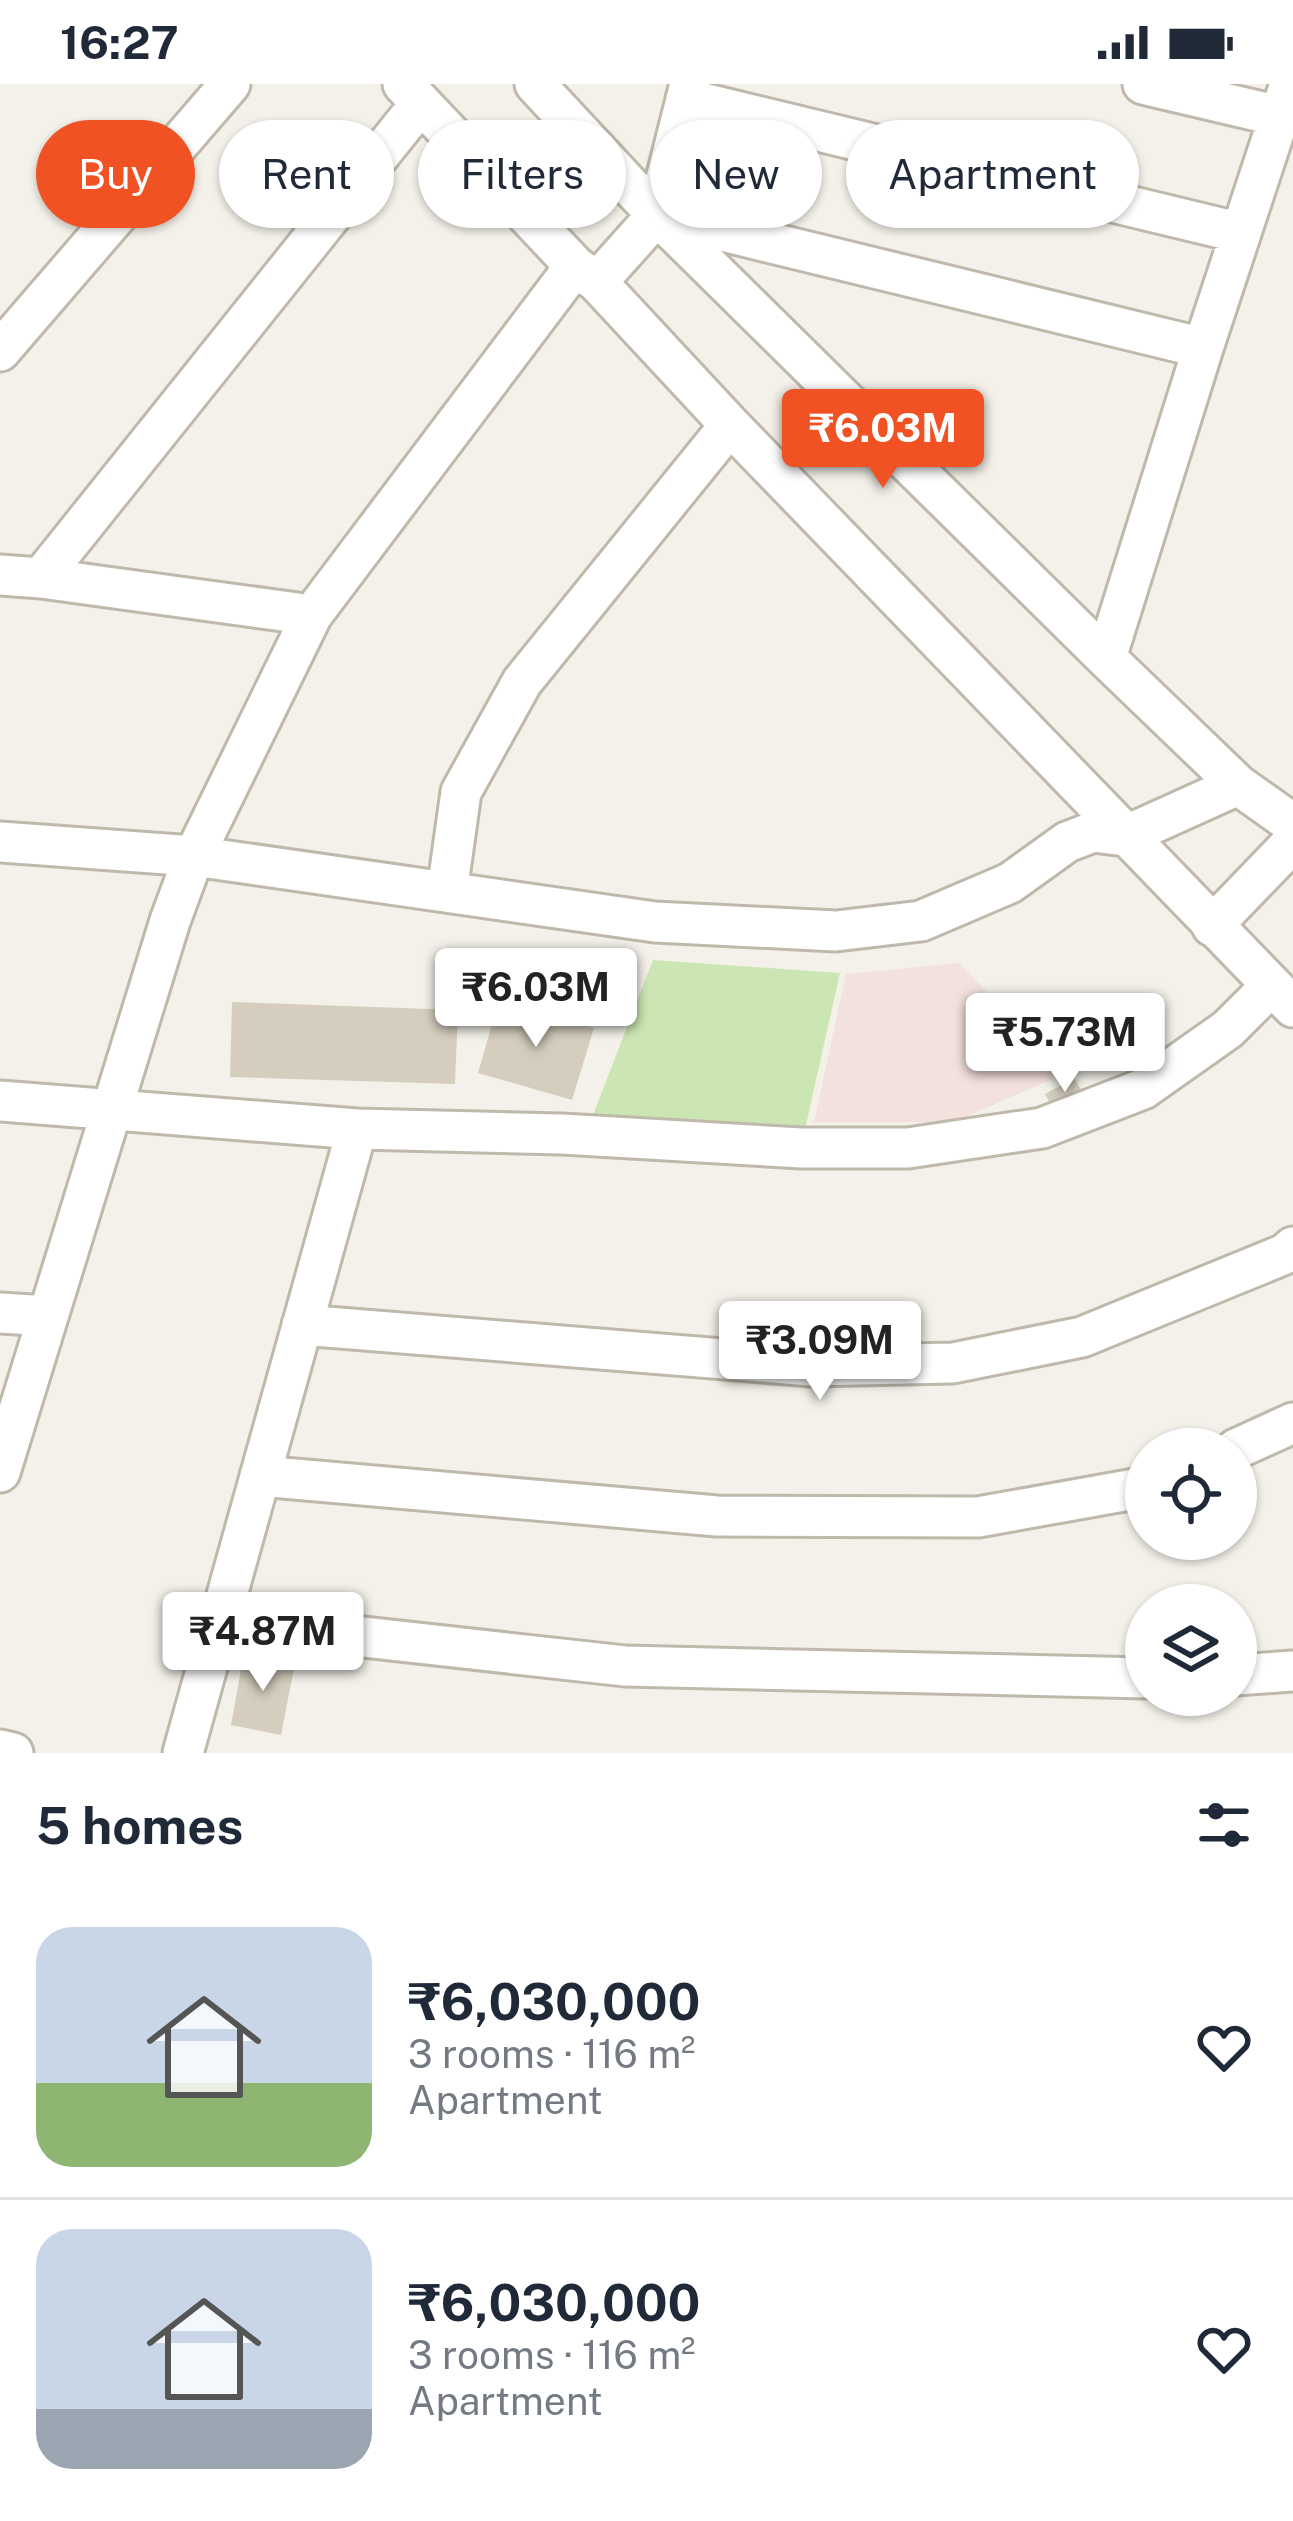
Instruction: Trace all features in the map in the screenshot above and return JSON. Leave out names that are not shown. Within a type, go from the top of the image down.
[{"type":"street","points":[[0,351],[230,84]]},
{"type":"street","points":[[535,84],[650,207]]},
{"type":"street","points":[[1106,658],[1285,100],[1143,84]]},
{"type":"street","points":[[688,91],[1241,233]]},
{"type":"street","points":[[0,1101],[357,1129],[908,1148],[1042,1128],[1143,1089],[1282,996],[412,93],[41,578]]},
{"type":"street","points":[[1,1462],[170,921],[194,856],[312,615],[586,274],[650,220]]},
{"type":"street","points":[[671,228],[1238,785],[1293,824]]},
{"type":"street","points":[[714,228],[1203,348]]},
{"type":"street","points":[[447,892],[461,792],[522,682],[730,425]]},
{"type":"street","points":[[0,575],[312,615]]},
{"type":"street","points":[[0,842],[194,856],[655,922],[836,931],[921,921],[1010,883],[1066,842],[1094,832],[1125,836],[1238,785]]},
{"type":"street","points":[[1212,926],[1293,842]]},
{"type":"street","points":[[183,1753],[357,1129]]},
{"type":"street","points":[[302,1325],[811,1366],[953,1363],[1082,1337],[1293,1247]]},
{"type":"street","points":[[0,1313],[48,1316]]},
{"type":"street","points":[[1257,1439],[1293,1423]]},
{"type":"street","points":[[260,1476],[741,1516],[977,1517],[1125,1491]]},
{"type":"street","points":[[220,1621],[625,1666],[1125,1678]]},
{"type":"street","points":[[1257,1674],[1293,1671]]},
{"type":"street","points":[[0,1750],[13,1753]]},
{"type":"shaded area","points":[[959,963],[1066,1073],[954,1122],[814,1122],[846,974]]},
{"type":"green space","points":[[653,960],[840,973],[805,1129],[593,1115]]},
{"type":"building","points":[[499,1000],[594,1028],[572,1100],[478,1073]]},
{"type":"building","points":[[232,1002],[458,1010],[455,1084],[230,1077]]},
{"type":"building","points":[[1074,1078],[1085,1096],[1055,1112],[1045,1094]]},
{"type":"building","points":[[244,1653],[295,1663],[281,1735],[231,1725]]}]
